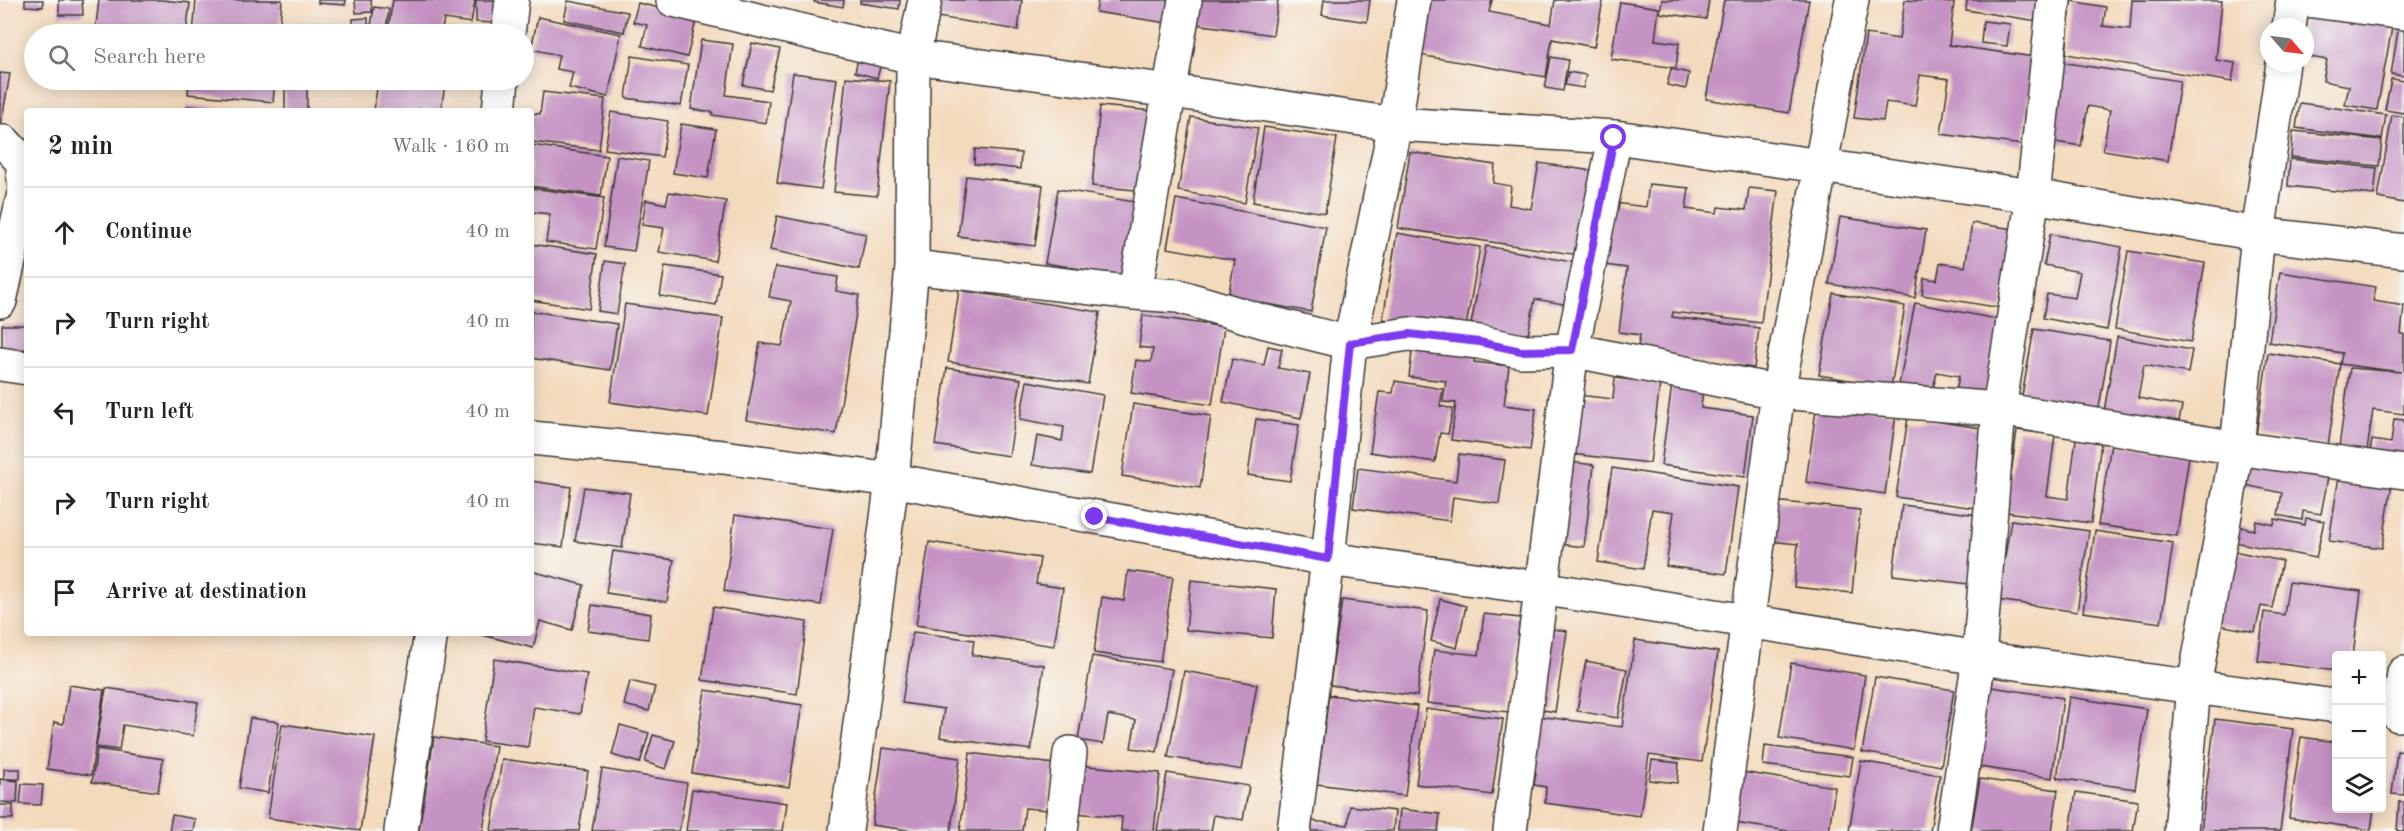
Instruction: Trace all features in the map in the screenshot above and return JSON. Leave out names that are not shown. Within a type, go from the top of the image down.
[{"type":"street","points":[[509,24],[512,0]]},
{"type":"street","points":[[674,0],[913,57],[1171,91],[1395,124],[1614,138],[1822,165],[2033,196],[2258,234],[2404,251]]},
{"type":"street","points":[[846,831],[892,480],[912,267],[913,57],[925,0]]},
{"type":"street","points":[[1135,293],[1185,0]]},
{"type":"street","points":[[1294,831],[1328,559],[1350,343],[1395,124],[1414,0]]},
{"type":"street","points":[[1720,831],[1778,392],[1852,0]]},
{"type":"street","points":[[1953,831],[1979,658],[1999,409],[2033,196],[2054,0]]},
{"type":"street","points":[[2290,18],[2293,0]]},
{"type":"street","points":[[2306,0],[2404,13]]},
{"type":"street","points":[[2181,831],[2194,686],[2237,448],[2258,234],[2282,72]]},
{"type":"street","points":[[499,108],[501,90]]},
{"type":"street","points":[[1509,831],[1572,350],[1614,138]]},
{"type":"street","points":[[0,142],[4,142],[22,161],[24,180]]},
{"type":"street","points":[[0,301],[24,193]]},
{"type":"street","points":[[912,267],[1178,296],[1262,321],[1350,343],[1409,334],[1479,342],[1521,351],[1572,350],[1778,392],[1999,409],[2237,448],[2404,472]]},
{"type":"street","points":[[0,364],[24,368]]},
{"type":"street","points":[[534,438],[723,457],[892,480],[1328,559],[1540,588],[1979,658],[2332,705]]},
{"type":"street","points":[[401,831],[431,636]]},
{"type":"street","points":[[2395,715],[2404,673]]},
{"type":"street","points":[[1061,831],[1070,753]]},
{"type":"building","points":[[25,0],[43,0],[43,7],[25,6]]},
{"type":"building","points":[[59,0],[82,0],[83,15],[59,15]]},
{"type":"building","points":[[99,0],[162,0],[190,3],[187,24],[96,24]]},
{"type":"building","points":[[196,0],[282,0],[280,24],[194,24]]},
{"type":"building","points":[[318,0],[346,0],[345,5],[318,3]]},
{"type":"building","points":[[355,0],[371,0],[372,12],[356,13]]},
{"type":"building","points":[[393,0],[475,0],[471,23],[444,19],[443,24],[389,24]]},
{"type":"building","points":[[476,0],[496,0],[495,23],[476,22]]},
{"type":"building","points":[[814,0],[844,0],[843,7],[814,2]]},
{"type":"building","points":[[860,0],[900,0],[899,9],[860,3]]},
{"type":"building","points":[[934,0],[1022,0],[1018,30],[931,16]]},
{"type":"building","points":[[1098,0],[1171,0],[1167,23],[1096,12]]},
{"type":"building","points":[[1199,0],[1278,0],[1273,35],[1196,24]]},
{"type":"building","points":[[1324,0],[1370,0],[1367,22],[1322,15]]},
{"type":"building","points":[[1429,0],[1492,0],[1489,12],[1551,24],[1555,0],[1603,0],[1594,47],[1552,39],[1546,77],[1419,55]]},
{"type":"building","points":[[1662,0],[1709,0],[1706,19],[1660,13]]},
{"type":"building","points":[[1724,0],[1809,0],[1789,113],[1706,99]]},
{"type":"building","points":[[1905,0],[1954,3],[1949,45],[2034,57],[2022,145],[1941,134],[1949,79],[1920,75],[1915,106],[1886,102],[1883,121],[1854,118],[1866,34],[1899,39]]},
{"type":"building","points":[[1967,0],[2045,0],[2044,22],[1966,10]]},
{"type":"building","points":[[2132,0],[2222,1],[2216,60],[2235,63],[2232,82],[2066,54],[2071,1],[2106,7],[2103,26],[2130,29]]},
{"type":"building","points":[[568,1],[628,12],[624,32],[564,20]]},
{"type":"building","points":[[1620,2],[1659,8],[1655,40],[1679,43],[1676,68],[1611,59]]},
{"type":"building","points":[[638,3],[697,17],[687,57],[642,46],[647,25],[633,22]]},
{"type":"building","points":[[374,7],[389,9],[387,24],[371,24]]},
{"type":"building","points":[[2304,7],[2393,22],[2377,110],[2345,105],[2349,86],[2323,81],[2327,60],[2314,58],[2314,18],[2304,18]]},
{"type":"building","points":[[538,17],[621,34],[608,97],[569,88],[573,72],[556,69],[559,55],[534,50]]},
{"type":"building","points":[[368,18],[368,24],[353,24],[353,19]]},
{"type":"building","points":[[2400,19],[2404,19],[2404,76],[2391,74]]},
{"type":"building","points":[[1983,21],[2010,24],[2007,46],[1981,43]]},
{"type":"building","points":[[701,40],[733,44],[726,95],[769,101],[766,123],[712,115],[713,112],[691,109]]},
{"type":"building","points":[[752,43],[780,49],[770,90],[743,85]]},
{"type":"building","points":[[860,50],[883,56],[877,78],[855,72]]},
{"type":"building","points":[[632,56],[688,65],[681,106],[626,98]]},
{"type":"building","points":[[1551,57],[1568,60],[1563,91],[1545,88]]},
{"type":"building","points":[[2061,62],[2180,81],[2168,161],[2103,150],[2110,110],[2088,106],[2081,146],[2049,141]]},
{"type":"building","points":[[1671,69],[1689,73],[1686,89],[1667,85]]},
{"type":"building","points":[[1568,72],[1586,75],[1583,88],[1565,85]]},
{"type":"building","points":[[0,73],[10,74],[1,125],[0,125]]},
{"type":"building","points":[[793,73],[837,79],[821,189],[777,183]]},
{"type":"building","points":[[846,77],[890,81],[877,196],[834,192]]},
{"type":"building","points":[[2391,79],[2404,81],[2404,113],[2385,110]]},
{"type":"building","points":[[188,90],[274,90],[273,102],[188,94]]},
{"type":"building","points":[[285,90],[307,90],[307,108],[285,108]]},
{"type":"building","points":[[377,90],[444,90],[441,108],[374,108]]},
{"type":"building","points":[[543,92],[605,99],[599,150],[534,142],[534,113],[540,114]]},
{"type":"building","points":[[2300,103],[2386,115],[2382,139],[2296,128]]},
{"type":"building","points":[[187,106],[212,108],[187,108]]},
{"type":"building","points":[[1100,106],[1153,111],[1146,191],[1092,186]]},
{"type":"building","points":[[611,112],[668,121],[662,157],[605,149]]},
{"type":"building","points":[[2392,115],[2404,117],[2404,203],[2378,198]]},
{"type":"building","points":[[1191,117],[1258,128],[1245,203],[1178,191]]},
{"type":"building","points":[[681,124],[716,129],[708,178],[673,173]]},
{"type":"building","points":[[1264,127],[1337,138],[1325,213],[1253,202]]},
{"type":"building","points":[[2293,131],[2382,140],[2379,166],[2291,157]]},
{"type":"building","points":[[534,145],[607,156],[601,196],[534,186]]},
{"type":"building","points":[[975,149],[1021,153],[1020,169],[974,164]]},
{"type":"building","points":[[1410,152],[1495,165],[1493,183],[1511,186],[1509,205],[1531,209],[1539,163],[1592,171],[1579,255],[1398,228]]},
{"type":"building","points":[[617,156],[649,161],[634,251],[604,247]]},
{"type":"building","points":[[2290,159],[2377,168],[2374,195],[2288,186]]},
{"type":"building","points":[[966,176],[1043,185],[1035,246],[958,236]]},
{"type":"building","points":[[1649,184],[1689,188],[1686,209],[1717,213],[1718,207],[1746,210],[1749,188],[1778,191],[1761,323],[1673,312],[1672,317],[1759,328],[1754,368],[1637,353],[1640,335],[1619,332],[1627,268],[1605,265],[1614,203],[1646,207]]},
{"type":"building","points":[[534,188],[604,198],[596,249],[546,242],[550,214],[534,212]]},
{"type":"building","points":[[1058,189],[1135,202],[1122,276],[1045,263]]},
{"type":"building","points":[[669,192],[726,201],[715,261],[659,252],[664,228],[642,225],[646,200],[666,204]]},
{"type":"building","points":[[1176,199],[1326,227],[1311,312],[1228,297],[1235,260],[1167,248]]},
{"type":"building","points":[[777,216],[866,234],[859,269],[770,250]]},
{"type":"building","points":[[1840,217],[1926,230],[1915,298],[1829,284]]},
{"type":"building","points":[[1972,223],[2014,229],[2001,308],[1922,295],[1924,278],[1937,280],[1940,263],[1965,267]]},
{"type":"building","points":[[1397,233],[1480,247],[1465,333],[1383,319]]},
{"type":"building","points":[[2050,234],[2122,247],[2107,330],[2043,318],[2047,294],[2075,298],[2080,272],[2044,265]]},
{"type":"building","points":[[534,244],[597,254],[589,309],[534,300]]},
{"type":"building","points":[[1486,246],[1577,263],[1569,305],[1535,299],[1527,340],[1470,329]]},
{"type":"building","points":[[2128,251],[2205,263],[2191,342],[2115,329]]},
{"type":"building","points":[[605,261],[625,264],[617,314],[598,311]]},
{"type":"building","points":[[665,266],[721,274],[716,305],[660,296]]},
{"type":"building","points":[[775,267],[838,277],[836,291],[859,295],[836,434],[746,420],[760,343],[782,346],[791,301],[769,297]]},
{"type":"building","points":[[2280,272],[2376,287],[2373,301],[2404,306],[2401,334],[2404,334],[2404,414],[2373,410],[2367,451],[2339,447],[2350,368],[2401,372],[2340,364],[2342,353],[2269,342]]},
{"type":"building","points":[[959,290],[1100,312],[1088,384],[948,362]]},
{"type":"building","points":[[1833,293],[1905,306],[1891,387],[1819,375]]},
{"type":"building","points":[[1915,303],[2001,320],[1985,403],[1955,396],[1959,376],[1937,372],[1931,397],[1898,390]]},
{"type":"building","points":[[625,304],[723,318],[708,416],[610,402]]},
{"type":"building","points":[[534,311],[617,324],[610,370],[534,358]]},
{"type":"building","points":[[1143,315],[1224,327],[1212,405],[1131,393],[1136,360],[1151,362],[1153,349],[1139,347]]},
{"type":"building","points":[[2,325],[24,325],[24,349],[2,350]]},
{"type":"building","points":[[2034,329],[2110,341],[2097,420],[2020,407]]},
{"type":"building","points":[[1414,336],[1476,344],[1474,362],[1509,366],[1504,405],[1536,409],[1530,450],[1451,440],[1456,403],[1443,402],[1446,381],[1409,377]]},
{"type":"building","points":[[2117,337],[2192,350],[2188,373],[2144,365],[2138,398],[2182,406],[2177,431],[2103,417]]},
{"type":"building","points":[[1268,346],[1282,349],[1278,368],[1310,374],[1301,418],[1223,402],[1232,359],[1264,365]]},
{"type":"building","points":[[2268,353],[2340,364],[2328,446],[2256,436]]},
{"type":"building","points":[[947,368],[1021,379],[1009,456],[935,445]]},
{"type":"building","points":[[1615,378],[1660,383],[1650,463],[1571,454],[1578,395],[1613,399]]},
{"type":"building","points":[[1027,381],[1103,395],[1090,474],[1032,465],[1037,436],[1062,441],[1064,427],[1020,419]]},
{"type":"building","points":[[1395,381],[1443,389],[1440,406],[1453,409],[1448,434],[1440,433],[1435,462],[1370,452],[1379,392],[1393,393]]},
{"type":"building","points":[[1672,384],[1703,387],[1701,408],[1753,415],[1745,477],[1661,465]]},
{"type":"building","points":[[1817,402],[1896,414],[1885,494],[1806,482]]},
{"type":"building","points":[[1133,404],[1211,416],[1200,488],[1122,476]]},
{"type":"building","points":[[1908,417],[1987,429],[1975,508],[1896,497]]},
{"type":"building","points":[[1256,419],[1299,425],[1290,481],[1248,475]]},
{"type":"building","points":[[2394,419],[2404,420],[2404,460],[2369,456],[2372,440],[2391,443]]},
{"type":"building","points":[[2017,430],[2055,435],[2047,496],[2068,499],[2076,439],[2101,442],[2091,523],[2006,512]]},
{"type":"building","points":[[2111,444],[2189,456],[2177,536],[2098,525]]},
{"type":"building","points":[[1459,454],[1505,460],[1499,504],[1453,497],[1450,521],[1353,508],[1358,468],[1456,481]]},
{"type":"building","points":[[2246,460],[2328,477],[2321,514],[2303,511],[2302,520],[2278,515],[2282,493],[2241,484]]},
{"type":"building","points":[[1570,462],[1594,465],[1584,547],[1560,544]]},
{"type":"building","points":[[1612,468],[1738,487],[1726,574],[1666,566],[1674,512],[1652,509],[1643,569],[1598,562]]},
{"type":"building","points":[[2339,476],[2392,484],[2382,548],[2329,541]]},
{"type":"building","points":[[534,481],[571,487],[563,547],[534,543]]},
{"type":"building","points":[[584,487],[630,493],[622,548],[575,541]]},
{"type":"building","points":[[1773,501],[1860,510],[1852,593],[1794,587],[1798,544],[1769,541]]},
{"type":"building","points":[[1902,505],[1978,515],[1969,584],[1893,575]]},
{"type":"building","points":[[735,515],[833,529],[821,605],[724,591]]},
{"type":"building","points":[[2306,518],[2324,521],[2316,558],[2229,541],[2232,525],[2254,530],[2256,521],[2274,525],[2275,519],[2305,525]]},
{"type":"building","points":[[2011,520],[2089,531],[2077,612],[1998,600]]},
{"type":"building","points":[[2095,531],[2173,543],[2161,623],[2083,612]]},
{"type":"building","points":[[929,542],[1040,558],[1036,584],[1063,588],[1054,646],[916,625]]},
{"type":"building","points":[[2229,550],[2282,561],[2272,608],[2261,606],[2255,632],[2214,624]]},
{"type":"building","points":[[613,551],[674,560],[667,602],[606,593]]},
{"type":"building","points":[[1128,571],[1173,577],[1160,662],[1094,653],[1102,597],[1124,601]]},
{"type":"building","points":[[534,572],[584,585],[572,630],[540,621],[533,648],[487,636],[534,636]]},
{"type":"building","points":[[1191,580],[1276,589],[1272,638],[1186,630]]},
{"type":"building","points":[[2289,582],[2361,591],[2354,651],[2332,651],[2332,670],[2258,661],[2264,612],[2284,615]]},
{"type":"building","points":[[1440,599],[1466,606],[1457,648],[1431,641]]},
{"type":"building","points":[[1342,600],[1428,611],[1417,696],[1330,685]]},
{"type":"building","points":[[592,605],[651,614],[648,639],[588,631]]},
{"type":"building","points":[[713,607],[807,622],[797,694],[702,680]]},
{"type":"building","points":[[1484,614],[1520,618],[1509,712],[1427,703],[1434,650],[1479,655]]},
{"type":"building","points":[[1544,628],[1567,631],[1555,712],[1533,708]]},
{"type":"building","points":[[913,632],[974,640],[972,655],[1044,665],[1031,750],[940,737],[944,709],[902,703]]},
{"type":"building","points":[[1635,640],[1718,652],[1702,762],[1649,755],[1640,816],[1545,803],[1546,787],[1534,785],[1536,773],[1522,771],[1530,715],[1622,727]]},
{"type":"building","points":[[1092,656],[1172,669],[1157,752],[1131,748],[1136,720],[1108,715],[1103,744],[1078,740]]},
{"type":"building","points":[[494,659],[587,674],[580,714],[534,707],[528,747],[482,741]]},
{"type":"building","points":[[1586,661],[1627,669],[1618,718],[1577,711]]},
{"type":"building","points":[[1791,663],[1865,675],[1854,750],[1779,738]]},
{"type":"building","points":[[1184,671],[1257,684],[1242,770],[1168,757]]},
{"type":"building","points":[[1875,677],[1954,690],[1941,766],[1862,752]]},
{"type":"building","points":[[630,681],[655,687],[649,711],[624,705]]},
{"type":"building","points":[[69,685],[104,690],[91,775],[47,769],[54,722],[63,724]]},
{"type":"building","points":[[1985,686],[2063,698],[2052,778],[1973,766]]},
{"type":"building","points":[[106,688],[198,702],[193,736],[123,725],[119,750],[96,747]]},
{"type":"building","points":[[705,690],[802,705],[789,787],[692,773]]},
{"type":"building","points":[[1329,695],[1417,706],[1405,796],[1317,784]]},
{"type":"building","points":[[2069,697],[2147,709],[2135,789],[2057,778]]},
{"type":"building","points":[[1426,709],[1503,719],[1492,795],[1416,784]]},
{"type":"building","points":[[250,718],[279,722],[268,793],[239,788]]},
{"type":"building","points":[[2215,719],[2293,729],[2280,831],[2201,831]]},
{"type":"building","points":[[282,724],[375,737],[360,831],[268,818]]},
{"type":"building","points":[[620,725],[649,733],[640,763],[612,755]]},
{"type":"building","points":[[653,735],[675,741],[666,769],[645,762]]},
{"type":"building","points":[[434,737],[496,746],[483,831],[419,831]]},
{"type":"building","points":[[2301,737],[2332,741],[2332,813],[2373,813],[2371,830],[2289,818]]},
{"type":"building","points":[[1765,746],[1853,757],[1850,776],[1763,765]]},
{"type":"building","points":[[883,748],[960,758],[951,831],[915,831],[872,825]]},
{"type":"building","points":[[97,749],[163,759],[158,792],[92,782]]},
{"type":"building","points":[[2397,751],[2404,752],[2404,795],[2392,794]]},
{"type":"building","points":[[970,753],[1054,764],[1047,810],[1025,808],[1022,831],[960,831]]},
{"type":"building","points":[[502,759],[588,771],[579,831],[491,831]]},
{"type":"building","points":[[1652,760],[1679,763],[1677,783],[1649,780]]},
{"type":"building","points":[[1861,761],[1940,775],[1930,831],[1849,831]]},
{"type":"building","points":[[1079,765],[1160,773],[1154,831],[1121,831],[1122,817],[1074,813]]},
{"type":"building","points":[[4,769],[20,769],[20,779],[4,779]]},
{"type":"building","points":[[602,769],[687,783],[679,831],[592,831]]},
{"type":"building","points":[[1736,771],[1835,787],[1829,831],[1788,831],[1728,822]]},
{"type":"building","points":[[1167,773],[1249,786],[1243,820],[1214,815],[1211,831],[1157,831]]},
{"type":"building","points":[[0,779],[18,781],[17,803],[0,802]]},
{"type":"building","points":[[1980,779],[2058,790],[2052,831],[1971,831]]},
{"type":"building","points":[[22,784],[43,785],[41,805],[20,804]]},
{"type":"building","points":[[692,789],[787,803],[783,831],[686,831]]},
{"type":"building","points":[[2076,792],[2138,801],[2133,831],[2070,831]]},
{"type":"building","points":[[2399,802],[2404,803],[2404,831],[2397,831]]},
{"type":"building","points":[[0,805],[13,805],[13,819],[0,819]]},
{"type":"building","points":[[1350,806],[1395,811],[1393,831],[1311,831],[1312,821],[1348,825]]},
{"type":"building","points":[[1400,809],[1440,814],[1438,831],[1398,831]]},
{"type":"building","points":[[172,815],[195,819],[193,831],[169,831]]},
{"type":"route","points":[[1095,517],[1328,559],[1350,343],[1409,334],[1479,342],[1521,351],[1572,350],[1614,138]]}]
